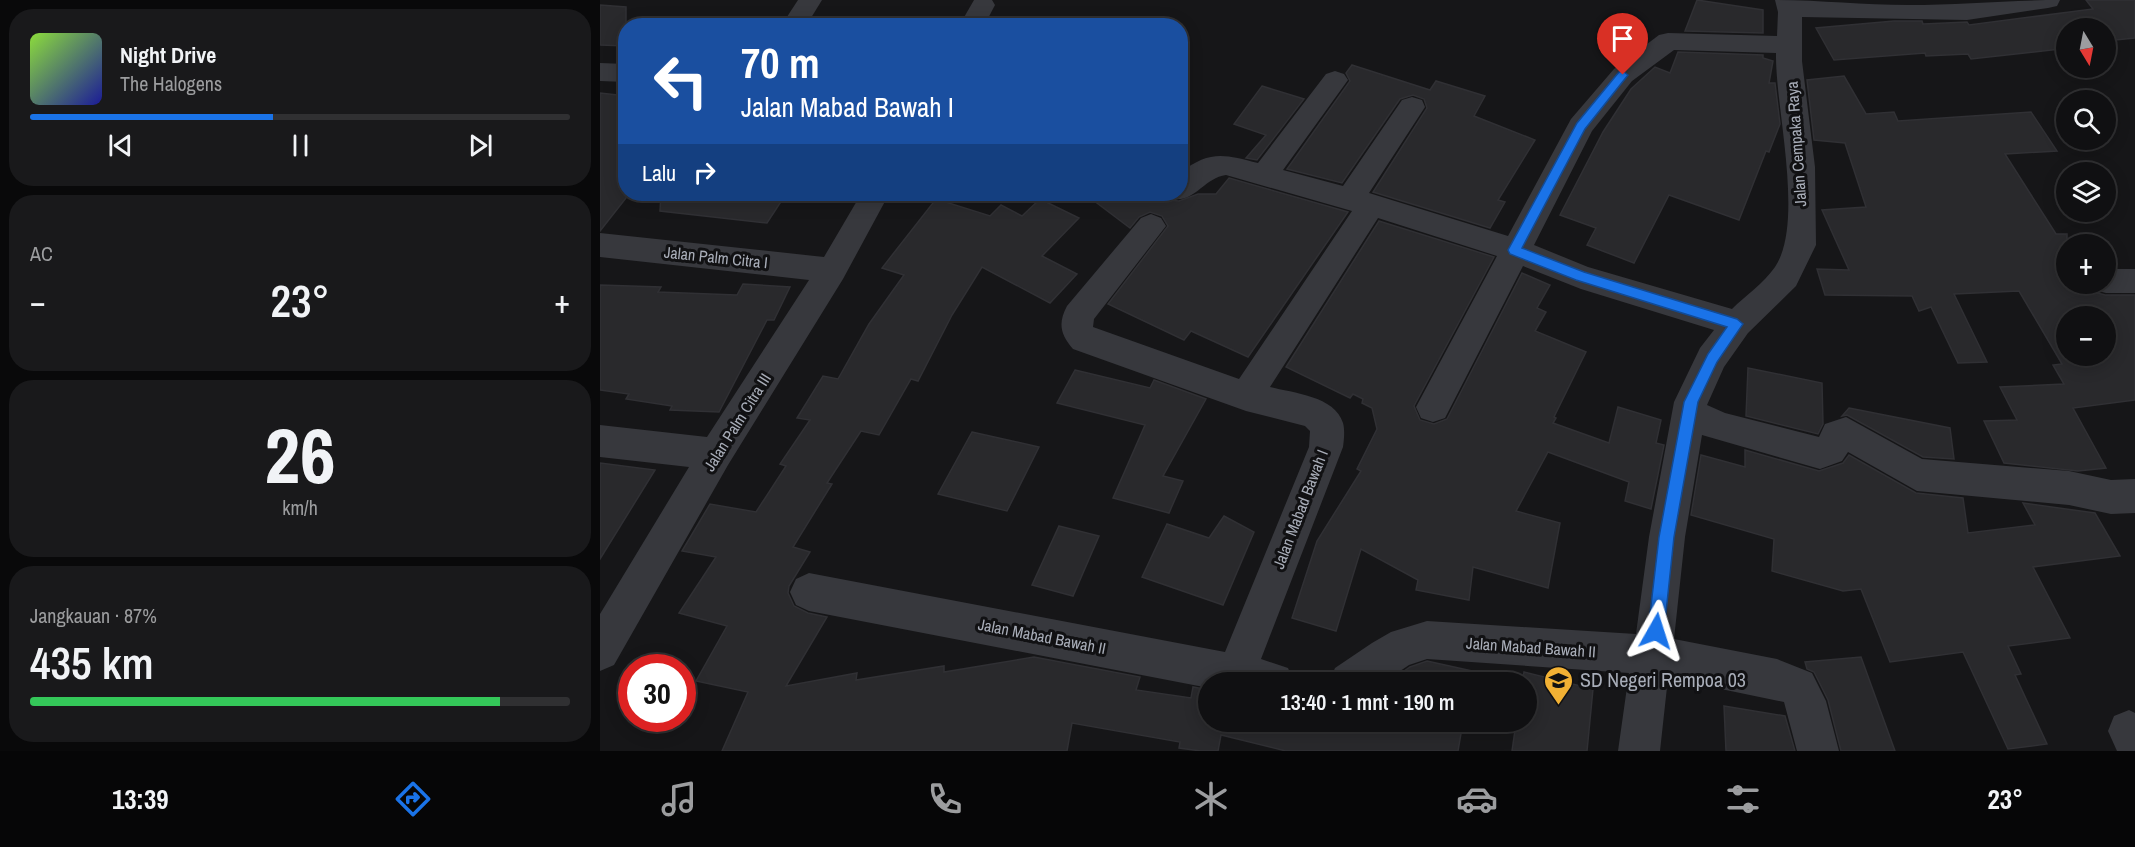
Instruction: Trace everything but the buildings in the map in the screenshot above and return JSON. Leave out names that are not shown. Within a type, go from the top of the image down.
[{"type":"street","points":[[798,18],[810,0]]},
{"type":"street","points":[[1788,4],[1905,13],[1967,12],[2048,0]]},
{"type":"street","name":"Jalan Cempaka Raya","points":[[1639,751],[1667,537],[1691,402],[1712,358],[1737,324],[1785,277],[1801,245],[1801,167],[1788,4]]},
{"type":"street","points":[[1433,407],[1581,126],[1623,75],[1668,40],[1790,45]]},
{"type":"street","points":[[600,72],[618,73]]},
{"type":"street","points":[[1265,174],[1335,80]]},
{"type":"street","points":[[1246,396],[1361,202],[1412,107]]},
{"type":"street","points":[[1188,183],[1207,167],[1226,165],[1265,174],[1514,250],[1581,276],[1737,324]]},
{"type":"street","name":"Jalan Palm Citra III","points":[[600,651],[717,454],[832,270],[871,201]]},
{"type":"street","name":"Jalan Mabad Bawah I","points":[[1172,201],[1078,315],[1077,331],[1084,339],[1246,396],[1315,414],[1327,425],[1326,447],[1236,672]]},
{"type":"street","name":"Jalan Palm Citra I","points":[[600,245],[832,270]]},
{"type":"street","points":[[2116,281],[2135,281]]},
{"type":"street","points":[[1689,413],[1722,427],[1820,453],[1833,448],[1837,435],[1846,432],[1917,475],[2069,488],[2111,497],[2135,496]]},
{"type":"street","points":[[600,441],[717,454]]},
{"type":"street","name":"Jalan Mabad Bawah II","points":[[809,592],[1231,672]]},
{"type":"street","name":"Jalan Mabad Bawah II","points":[[1363,672],[1398,648],[1427,640],[1653,655],[1777,679],[1798,687],[1806,701],[1818,751]]},
{"type":"place","name":"SD Negeri Rempoa 03","points":[[1559,706]]},
{"type":"route","points":[[1623,75],[1581,126],[1514,250],[1581,276],[1737,324],[1712,358],[1691,402],[1667,537],[1656,631]]}]
